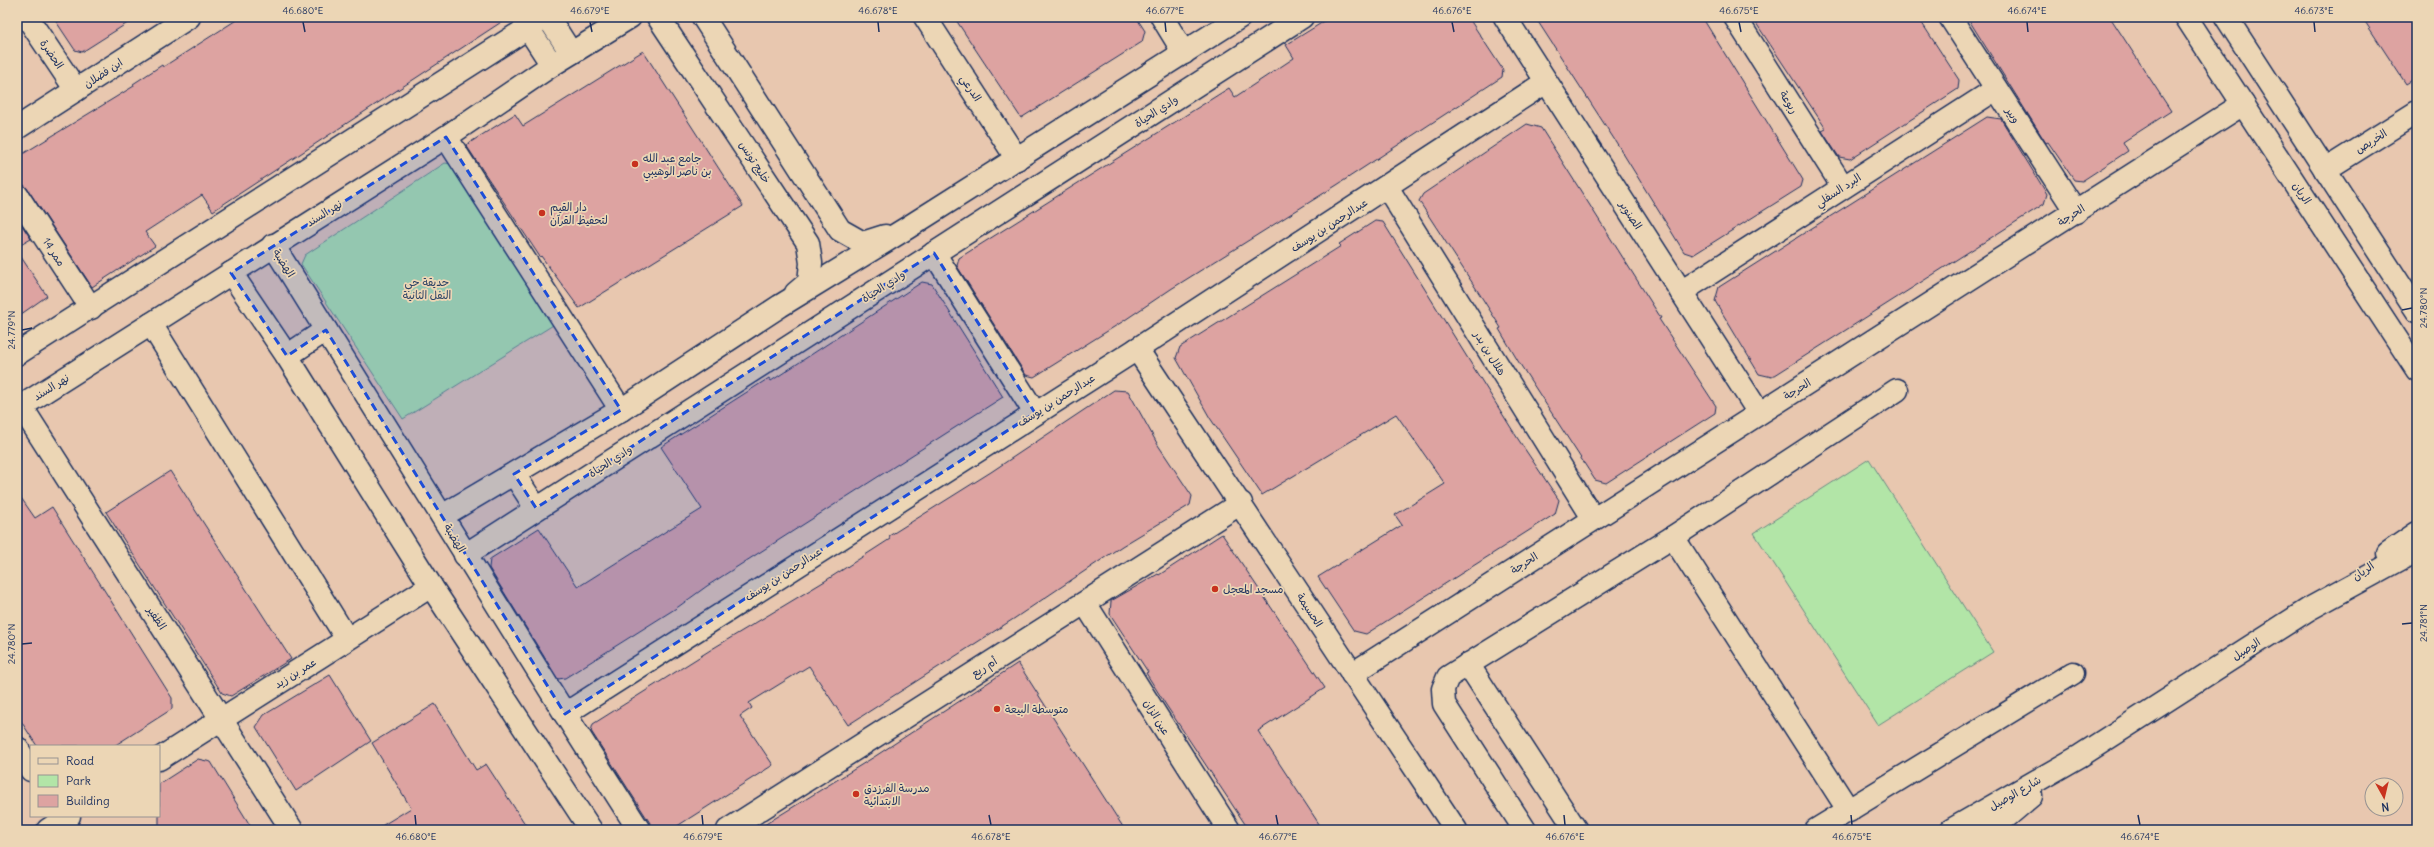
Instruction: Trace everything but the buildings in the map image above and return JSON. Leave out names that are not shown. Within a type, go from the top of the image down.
[{"type":"street","name":"الحضرة","points":[[27,17],[76,90]]},
{"type":"street","name":"ابن فضلان","points":[[17,128],[189,17]]},
{"type":"street","points":[[548,17],[571,53]]},
{"type":"street","name":"نهر السند","points":[[19,407],[446,137],[552,65],[630,17]]},
{"type":"street","name":"خليج تونس","points":[[658,17],[808,243],[811,263],[809,282],[780,306]]},
{"type":"street","points":[[703,17],[840,230],[863,243],[907,228]]},
{"type":"street","name":"الدرعي","points":[[926,17],[1017,159]]},
{"type":"street","points":[[1162,17],[1184,53]]},
{"type":"street","points":[[442,516],[621,410],[780,306],[1017,159],[1240,17]]},
{"type":"street","name":"وادي الحياة","points":[[465,555],[1302,17]]},
{"type":"street","name":"الصنوبر","points":[[1505,17],[1759,413]]},
{"type":"street","name":"ربوعة","points":[[1735,17],[1843,187]]},
{"type":"street","name":"وبير","points":[[1950,17],[2076,212]]},
{"type":"street","name":"الريان","points":[[2186,17],[2417,370]]},
{"type":"street","points":[[2226,17],[2417,311]]},
{"type":"street","points":[[17,354],[536,22],[552,65]]},
{"type":"street","name":"عبدالرحمن بن يوسف","points":[[564,714],[1137,349],[1387,188],[1546,82]]},
{"type":"street","name":"البرد السفلي","points":[[1680,292],[1996,89]]},
{"type":"street","name":"الحرجة","points":[[1352,674],[1593,518],[2076,212],[2243,104]]},
{"type":"street","name":"الخريص","points":[[2325,170],[2417,112]]},
{"type":"street","points":[[446,137],[621,410]]},
{"type":"street","name":"هلال بن بدر","points":[[1387,188],[1593,518]]},
{"type":"street","name":"ممر 14","points":[[17,195],[91,308]]},
{"type":"street","name":"الهضبة","points":[[273,245],[564,714],[639,830]]},
{"type":"street","points":[[934,253],[1035,413]]},
{"type":"street","points":[[231,273],[287,356],[431,586],[591,830]]},
{"type":"street","points":[[151,324],[347,639]]},
{"type":"street","points":[[287,356],[326,330]]},
{"type":"street","name":"الحسيمة","points":[[1137,349],[1456,830]]},
{"type":"street","points":[[1524,830],[1444,704],[1443,689],[1448,677],[1673,537],[1897,390]]},
{"type":"street","name":"الظفير","points":[[19,407],[222,719],[292,830]]},
{"type":"street","points":[[514,474],[536,508]]},
{"type":"street","name":"أم ريع","points":[[728,830],[1241,504]]},
{"type":"street","name":"الريان","points":[[2309,608],[2417,533]]},
{"type":"street","points":[[1673,537],[1849,811]]},
{"type":"street","name":"الوصيل","points":[[2080,756],[2309,608],[2417,550]]},
{"type":"street","name":"عمر بن زيد","points":[[160,758],[431,586]]},
{"type":"street","name":"عين الزان","points":[[1085,603],[1229,830]]},
{"type":"street","points":[[1468,664],[1576,830]]},
{"type":"street","points":[[1816,830],[2073,673]]},
{"type":"street","points":[[17,748],[30,768]]},
{"type":"street","points":[[1991,830],[2080,756]]},
{"type":"street","name":"شارع الوصيل","points":[[1951,830],[2080,756]]},
{"type":"highlighted area","points":[[446,137],[621,410],[514,474],[536,508],[934,253],[1035,413],[565,714],[326,330],[287,356],[231,273]]},
{"type":"green space","name":"حديقة حي النفل الثانية","points":[[445,163],[457,165],[558,322],[403,419],[301,264],[305,255]]},
{"type":"green space","points":[[1869,459],[1993,652],[1878,725],[1754,533]]},
{"type":"place","name":"جامع عبد الله بن ناصر الوهيبي","points":[[635,164]]},
{"type":"place","name":"دار القيم لتحفيظ القرآن","points":[[542,213]]},
{"type":"place","name":"مسجد المعجل","points":[[1215,589]]},
{"type":"place","name":"متوسطة البيعة","points":[[997,709]]},
{"type":"place","name":"مدرسة الفرزدق الابتدائية","points":[[856,794]]}]
